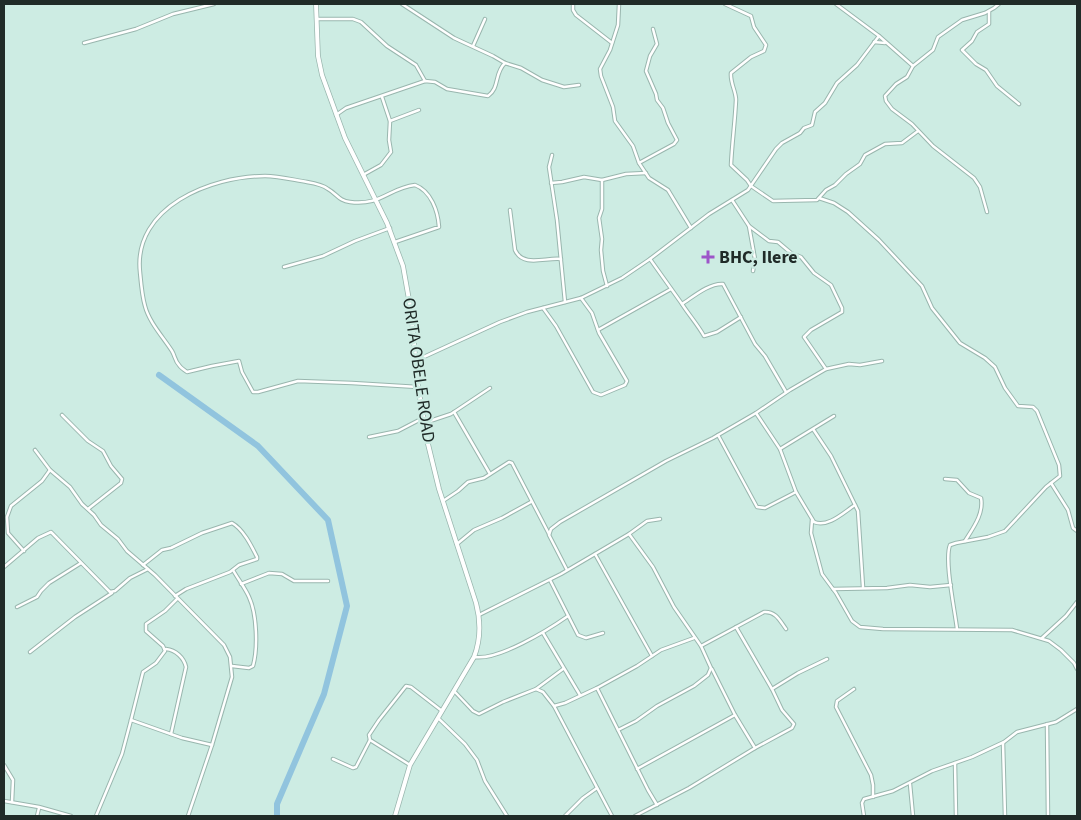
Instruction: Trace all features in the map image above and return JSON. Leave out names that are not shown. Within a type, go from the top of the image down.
[{"type":"main road","name":"ORITA OBELE ROAD","points":[[316,4],[320,66],[344,138],[390,228],[406,282],[423,421],[443,501],[479,615],[479,641],[474,657],[455,692],[410,764],[395,816]]},
{"type":"street","points":[[84,43],[136,29],[173,14],[214,4]]},
{"type":"street","points":[[402,4],[441,31],[505,63],[521,68],[542,80],[564,87],[579,85]]},
{"type":"street","points":[[573,4],[573,10],[576,15],[612,43]]},
{"type":"street","points":[[620,4],[618,25],[600,72],[613,107],[615,121],[633,146],[639,164],[646,173],[668,190],[690,228]]},
{"type":"street","points":[[725,4],[751,16],[754,27],[762,37],[766,47],[764,51],[751,57],[730,75],[736,94],[735,130],[730,165],[751,186],[776,201],[819,198],[834,203],[848,212],[879,240],[922,286],[932,308],[960,342],[995,366],[1018,406],[1033,407],[1037,411],[1059,465],[1061,474],[1058,478],[1005,531],[988,537],[953,544],[948,548],[957,629]]},
{"type":"street","points":[[836,4],[914,66]]},
{"type":"street","points":[[987,212],[980,187],[974,178],[892,109],[885,98],[887,92],[907,77],[914,66],[934,50],[937,38],[951,26],[964,19],[989,11],[998,4]]},
{"type":"street","points":[[989,11],[989,24],[977,32],[973,40],[962,50],[976,64],[986,70],[997,86],[1020,104]]},
{"type":"street","points":[[317,19],[361,22],[387,46],[416,64],[425,81]]},
{"type":"street","points":[[473,46],[485,19]]},
{"type":"street","points":[[639,164],[674,144],[676,140],[646,71],[650,56],[657,44],[653,29]]},
{"type":"street","points":[[415,361],[500,322],[581,298],[608,286],[650,259],[709,214],[751,186],[782,143],[800,133],[804,128],[812,125],[815,112],[825,103],[837,83],[857,65],[878,36]]},
{"type":"street","points":[[874,42],[887,43]]},
{"type":"street","points":[[336,115],[346,108],[425,81],[434,82],[448,89],[488,96],[495,88],[498,71],[505,63]]},
{"type":"street","points":[[362,176],[381,165],[391,152],[389,140],[390,121],[382,97]]},
{"type":"street","points":[[390,121],[418,110]]},
{"type":"street","points":[[819,198],[826,190],[860,164],[865,155],[885,144],[902,144],[918,131]]},
{"type":"street","points":[[552,155],[549,165],[566,302]]},
{"type":"street","points":[[551,183],[584,177],[602,180],[626,174],[646,173]]},
{"type":"street","points":[[395,242],[438,228],[439,225],[434,206],[426,192],[415,185],[405,187],[376,201],[359,203],[343,201],[328,189],[309,183],[266,176],[223,182],[195,191],[181,198],[164,211],[148,230],[139,257],[145,307],[174,354],[178,364],[187,372],[239,361],[242,372],[253,392],[298,381],[352,382],[418,387]]},
{"type":"street","points":[[602,180],[602,209],[599,218],[602,239],[602,270],[608,286]]},
{"type":"street","points":[[732,200],[749,226],[769,241],[778,242],[791,253],[800,257],[810,269],[832,288],[842,308],[842,312],[811,330],[804,337],[826,370]]},
{"type":"street","points":[[510,210],[517,255],[527,260],[561,259]]},
{"type":"street","points":[[749,226],[754,271]]},
{"type":"street","points":[[284,267],[323,256],[355,241],[390,228]]},
{"type":"street","points":[[650,259],[704,336],[717,332],[741,317]]},
{"type":"street","points":[[682,304],[703,291],[721,283],[724,285],[754,344],[765,356],[786,392]]},
{"type":"street","points":[[598,330],[672,289]]},
{"type":"street","points":[[543,308],[556,326],[593,392],[598,395],[625,386],[627,383],[622,371],[598,330],[592,313],[581,298]]},
{"type":"street","points":[[549,535],[551,529],[560,522],[666,461],[718,435],[756,413],[786,392],[826,370],[849,364],[860,365],[882,361]]},
{"type":"street","points":[[369,437],[398,431],[454,412],[490,388]]},
{"type":"street","points":[[454,412],[490,474]]},
{"type":"street","points":[[756,413],[780,449],[796,492],[812,520],[818,524],[826,523],[855,505]]},
{"type":"street","points":[[62,415],[88,441],[103,450],[111,466],[122,479],[121,483],[88,509]]},
{"type":"street","points":[[780,449],[834,416]]},
{"type":"street","points":[[813,429],[836,464],[859,514],[858,535],[863,587]]},
{"type":"street","points":[[718,435],[757,508],[765,508],[796,492]]},
{"type":"street","points":[[35,450],[50,470],[70,487],[101,525],[118,538],[127,551],[148,569],[228,650],[232,666],[231,682],[188,816]]},
{"type":"street","points":[[443,501],[468,482],[481,479],[512,462],[567,570]]},
{"type":"street","points":[[24,551],[8,533],[7,517],[11,506],[42,481],[50,470]]},
{"type":"street","points":[[945,479],[957,480],[969,493],[981,498],[982,505],[978,519],[965,541]]},
{"type":"street","points":[[1051,483],[1068,510],[1073,528],[1077,531]]},
{"type":"street","points":[[457,544],[474,530],[502,518],[531,502]]},
{"type":"street","points":[[479,615],[550,580],[629,534],[647,521],[660,519]]},
{"type":"street","points":[[812,520],[811,533],[820,570],[852,621],[860,627],[883,629],[1012,630],[1042,638],[1061,650],[1074,663],[1077,669]]},
{"type":"street","points":[[143,565],[162,550],[232,523],[248,540],[257,558],[186,589],[165,611],[150,620],[145,627],[146,632],[166,649],[172,650],[184,660],[186,667],[172,734]]},
{"type":"street","points":[[4,567],[38,538],[51,532],[107,591],[112,593]]},
{"type":"street","points":[[629,534],[653,566],[674,607],[701,646],[734,715],[755,748]]},
{"type":"street","points":[[595,554],[652,656]]},
{"type":"street","points":[[17,607],[37,597],[40,591],[49,583],[81,563]]},
{"type":"street","points":[[30,652],[130,578],[148,569]]},
{"type":"street","points":[[232,666],[250,668],[254,665],[255,633],[253,609],[250,599],[233,570]]},
{"type":"street","points":[[241,584],[270,573],[282,574],[294,581],[328,581]]},
{"type":"street","points":[[550,580],[578,634],[582,637],[602,633]]},
{"type":"street","points":[[833,589],[887,588],[905,585],[930,587],[951,585]]},
{"type":"street","points":[[1042,638],[1066,616],[1077,602]]},
{"type":"street","points":[[701,646],[767,611],[775,615],[786,630]]},
{"type":"street","points":[[474,657],[487,657],[522,644],[568,616]]},
{"type":"street","points":[[635,816],[689,788],[755,748],[789,731],[794,726],[782,710],[772,689],[736,628]]},
{"type":"street","points":[[543,632],[580,695]]},
{"type":"street","points":[[554,706],[566,703],[597,688],[661,650],[694,638]]},
{"type":"street","points":[[96,816],[117,769],[132,720],[143,672],[156,664],[166,649]]},
{"type":"street","points":[[772,689],[798,673],[827,659]]},
{"type":"street","points":[[618,730],[694,686],[708,675],[711,668]]},
{"type":"street","points":[[455,692],[473,711],[479,714],[536,689],[563,669]]},
{"type":"street","points":[[333,759],[355,768],[357,766],[370,740],[369,735],[406,686],[411,687],[442,711]]},
{"type":"street","points":[[597,688],[657,804]]},
{"type":"street","points":[[536,689],[543,692],[554,706],[612,816]]},
{"type":"street","points":[[854,689],[841,697],[836,704],[871,775],[874,785],[873,797]]},
{"type":"street","points":[[864,816],[863,801],[910,784],[932,771],[1003,743],[1021,730],[1047,724],[1063,718],[1077,709]]},
{"type":"street","points":[[637,768],[734,715]]},
{"type":"street","points":[[438,718],[465,744],[507,816]]},
{"type":"street","points":[[132,720],[212,745]]},
{"type":"street","points":[[1047,724],[1048,816]]},
{"type":"street","points":[[370,740],[410,764]]},
{"type":"street","points":[[1003,743],[1005,816]]},
{"type":"street","points":[[955,763],[956,816]]},
{"type":"street","points":[[4,764],[13,780],[12,802]]},
{"type":"street","points":[[910,784],[913,816]]},
{"type":"street","points":[[565,816],[583,798],[598,787]]},
{"type":"street","points":[[4,800],[71,816]]},
{"type":"street","points":[[37,816],[39,808]]},
{"type":"street","points":[[641,812],[643,816]]},
{"type":"waterway","points":[[159,375],[258,446],[328,520],[347,606],[324,694],[277,804],[277,816]]},
{"type":"place","name":"BHC, Ilere","points":[[708,257]]}]
